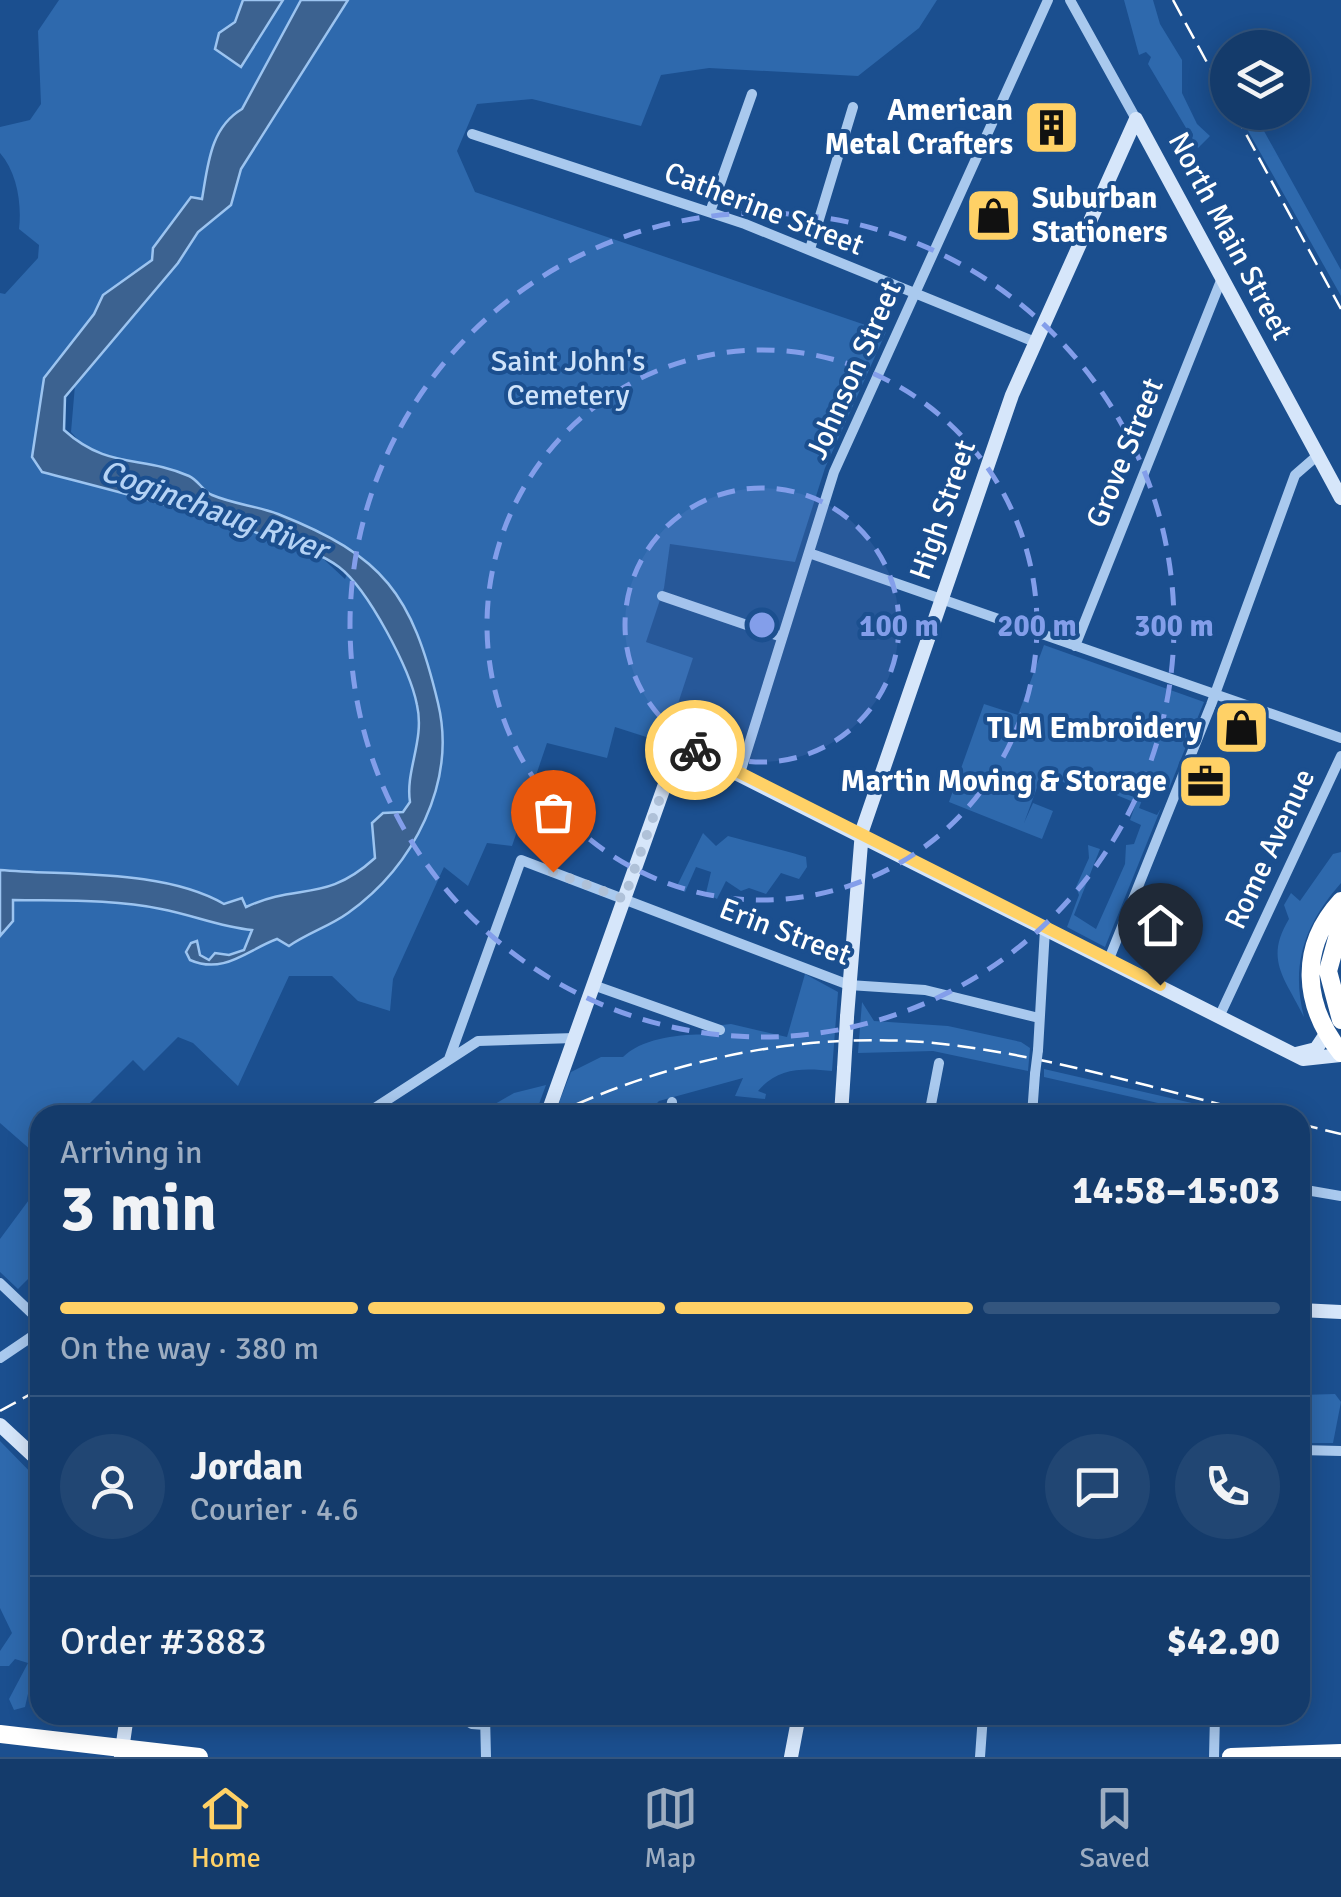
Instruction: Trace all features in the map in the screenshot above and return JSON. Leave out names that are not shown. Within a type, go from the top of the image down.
[{"type":"highway","points":[[1341,901],[1321,928],[1310,965],[1313,1003],[1326,1034],[1341,1054]]},
{"type":"highway","points":[[1341,924],[1328,971],[1341,1020]]},
{"type":"highway","points":[[0,1734],[122,1753],[200,1757]]},
{"type":"highway","points":[[1231,1757],[1341,1753]]},
{"type":"street","name":"Johnson Street","points":[[740,773],[834,472],[1048,0]]},
{"type":"street","name":"North Main Street","points":[[1070,0],[1341,498]]},
{"type":"street","points":[[710,212],[752,94]]},
{"type":"street","points":[[810,249],[852,107]]},
{"type":"street","name":"High Street","points":[[841,1105],[861,835],[941,599],[1035,342],[1136,119]]},
{"type":"street","name":"Catherine Street","points":[[472,134],[710,212],[1035,342]]},
{"type":"street","name":"Grove Street","points":[[1075,646],[1222,278]]},
{"type":"street","points":[[1109,959],[1295,475],[1318,455]]},
{"type":"street","points":[[808,553],[1341,738]]},
{"type":"street","points":[[662,596],[782,636]]},
{"type":"street","points":[[551,1105],[674,759],[684,749],[698,751],[1295,1054],[1311,1061],[1341,1054]]},
{"type":"street","name":"Rome Avenue","points":[[1219,1017],[1341,756]]},
{"type":"street","name":"Erin Street","points":[[449,1059],[521,860],[850,985],[926,990],[1039,1018]]},
{"type":"street","points":[[1033,1105],[1045,929]]},
{"type":"street","points":[[593,985],[720,1030]]},
{"type":"street","points":[[1295,1054],[1316,1049],[1326,1034]]},
{"type":"street","points":[[379,1105],[485,1040],[575,1038]]},
{"type":"street","points":[[931,1105],[939,1062]]},
{"type":"street","points":[[1310,1191],[1341,1196]]},
{"type":"street","points":[[0,1283],[30,1312]]},
{"type":"street","points":[[1310,1310],[1341,1312]]},
{"type":"street","points":[[0,1358],[30,1338]]},
{"type":"street","points":[[0,1425],[30,1450]]},
{"type":"street","points":[[1310,1450],[1341,1451]]},
{"type":"street","points":[[122,1753],[126,1725]]},
{"type":"street","points":[[485,1725],[486,1757]]},
{"type":"street","points":[[791,1757],[797,1725]]},
{"type":"street","points":[[980,1757],[982,1725]]},
{"type":"street","points":[[1214,1725],[1214,1757]]},
{"type":"green space","name":"Saint John's Cemetery","points":[[59,0],[937,0],[919,28],[858,76],[709,68],[661,75],[641,126],[532,99],[477,104],[457,151],[475,192],[886,332],[825,468],[795,562],[670,544],[664,588],[646,642],[693,658],[665,743],[615,727],[607,758],[547,743],[512,846],[487,843],[468,886],[444,867],[393,979],[390,1011],[358,1001],[332,976],[289,976],[238,1086],[193,1043],[178,1037],[144,1071],[133,1060],[88,1105],[30,1105],[30,1149],[0,1123],[0,293],[5,294],[38,258],[39,245],[19,229],[17,189],[11,169],[0,153],[0,127],[30,120],[41,104],[38,31]],"holes":[[[153,248],[178,263],[75,385],[71,432],[90,453],[191,477],[209,494],[277,514],[357,552],[345,579],[318,554],[32,457],[44,378],[94,314],[103,295],[152,260]]]},
{"type":"green space","points":[[1124,0],[1153,0],[1160,24],[1182,60],[1182,93],[1197,124],[1210,136],[1198,148],[1148,64],[1151,57],[1146,52],[1139,55]]},
{"type":"green space","points":[[1248,130],[1263,130],[1341,270],[1341,296]]},
{"type":"green space","points":[[1044,645],[1204,702],[1168,791],[1114,771],[1106,778],[1085,781],[1084,790],[1042,774],[1024,823],[1033,803],[1053,811],[1042,839],[949,802],[984,704],[1018,715]]},
{"type":"green space","points":[[1115,790],[1142,800],[1139,808],[1157,815],[1161,808],[1105,947],[1067,927],[1079,895],[1076,887],[1089,858],[1088,845],[1100,849],[1074,915],[1096,929],[1125,864],[1126,845],[1134,844],[1141,825],[1130,820],[1136,803],[1114,794]]},
{"type":"green space","points":[[703,833],[716,846],[728,836],[806,857],[807,867],[799,879],[781,873],[766,894],[749,888],[741,891],[726,881],[717,899],[706,893],[711,872],[696,867],[685,892],[676,888]]},
{"type":"green space","points":[[1341,852],[1341,883],[1318,913],[1300,961],[1304,1017],[1284,980],[1278,958],[1278,946],[1289,919],[1284,905],[1291,893],[1300,901],[1333,854]]},
{"type":"green space","points":[[805,974],[838,992],[832,1071],[783,1073],[758,1091],[766,1094],[765,1099],[735,1096],[743,1078],[655,1105],[558,1105],[571,1072],[601,1057],[623,1057],[643,1044],[667,1037],[717,1035],[722,1025],[731,1024],[787,1037]]},
{"type":"green space","points":[[862,1002],[874,1021],[948,1026],[1021,1042],[1030,1048],[1028,1071],[933,1051],[858,1053]]},
{"type":"green space","points":[[1044,1069],[1201,1105],[1158,1105],[1044,1077]]},
{"type":"green space","points":[[546,1085],[539,1105],[493,1105],[514,1093]]},
{"type":"green space","points":[[30,1198],[30,1277],[18,1289],[0,1272],[0,1239]]},
{"type":"green space","points":[[1335,1394],[1341,1402],[1333,1443],[1310,1443],[1310,1395]]},
{"type":"green space","points":[[0,1441],[30,1472],[30,1685],[25,1707],[14,1710],[9,1699],[28,1663],[15,1659],[9,1666],[0,1666],[0,1651],[12,1633],[0,1608]]},
{"type":"water","points":[[243,0],[283,0],[241,67],[215,49],[219,33],[235,22]]},
{"type":"water","name":"Coginchaug River","points":[[301,0],[348,0],[241,169],[231,205],[198,232],[178,263],[65,397],[64,430],[80,443],[110,457],[172,470],[192,478],[212,495],[270,511],[314,530],[344,546],[388,583],[417,633],[438,703],[441,763],[435,792],[410,847],[372,894],[341,918],[289,946],[277,939],[225,963],[202,964],[190,960],[186,952],[191,943],[197,941],[200,955],[209,960],[215,953],[229,955],[244,950],[252,930],[143,906],[87,901],[13,900],[13,921],[0,936],[0,870],[145,879],[200,893],[224,904],[242,898],[246,907],[326,887],[357,872],[375,858],[372,823],[383,813],[403,812],[410,802],[419,731],[413,690],[375,611],[339,567],[305,549],[241,528],[42,472],[32,457],[44,378],[94,314],[103,295],[152,260],[153,248],[191,197],[202,199],[217,137],[242,109]]},
{"type":"railway","points":[[1173,0],[1210,68]]},
{"type":"railway","points":[[1244,130],[1341,309]]},
{"type":"railway","points":[[576,1105],[697,1063],[799,1044],[850,1041],[901,1041],[991,1051],[1069,1066],[1223,1105]]},
{"type":"railway","points":[[1310,1126],[1341,1134]]},
{"type":"railway","points":[[0,1411],[30,1394]]},
{"type":"way so far","points":[[553,872],[624,899],[675,756],[680,750],[695,750]]},
{"type":"place","name":"American Metal Crafters","points":[[1052,127]]},
{"type":"place","name":"Suburban Stationers","points":[[993,215]]},
{"type":"place","name":"TLM Embroidery","points":[[1241,728]]},
{"type":"place","name":"Martin Moving & Storage","points":[[1206,781]]},
{"type":"route","points":[[695,750],[1160,985]]}]
